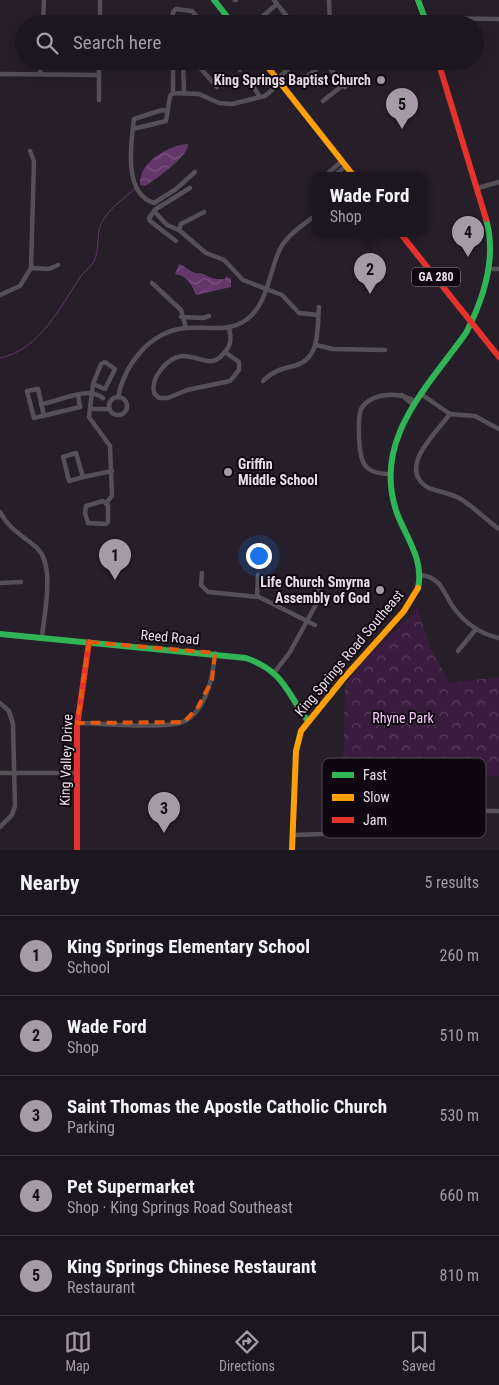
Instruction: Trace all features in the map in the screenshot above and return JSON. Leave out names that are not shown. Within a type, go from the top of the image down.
[{"type":"street","points":[[43,15],[44,0]]},
{"type":"street","points":[[100,0],[100,15]]},
{"type":"street","points":[[214,0],[226,15]]},
{"type":"street","points":[[329,0],[330,15]]},
{"type":"street","points":[[418,0],[424,15]]},
{"type":"street","points":[[263,15],[276,2],[286,15]]},
{"type":"street","points":[[173,15],[176,9],[192,11],[195,15]]},
{"type":"street","points":[[484,19],[499,19]]},
{"type":"street","points":[[99,70],[99,100]]},
{"type":"street","points":[[133,129],[165,122],[170,96],[173,93],[173,70]]},
{"type":"street","points":[[183,70],[184,93]]},
{"type":"street","points":[[202,70],[217,88]]},
{"type":"street","points":[[269,70],[351,172]]},
{"type":"street","points":[[173,93],[200,94],[225,104],[268,94],[289,70]]},
{"type":"street","points":[[305,78],[314,70]]},
{"type":"street","points":[[323,101],[344,86],[331,70]]},
{"type":"street","points":[[441,70],[494,237],[488,269],[472,321],[466,333],[415,403],[395,438],[390,474],[395,507],[416,554],[420,575],[438,581],[453,607],[476,630],[499,638]]},
{"type":"street","points":[[0,74],[99,75]]},
{"type":"street","points":[[247,77],[260,97]]},
{"type":"street","points":[[168,111],[162,110],[134,119],[132,174],[136,187],[148,201],[154,203],[164,198],[195,172]]},
{"type":"street","points":[[0,295],[20,286],[31,268],[34,161],[30,151]]},
{"type":"street","points":[[330,172],[344,163]]},
{"type":"street","points":[[337,172],[344,163]]},
{"type":"street","points":[[478,188],[499,182]]},
{"type":"street","points":[[176,241],[150,221],[149,216],[190,188]]},
{"type":"street","points":[[154,211],[167,225],[180,230],[196,247],[224,260],[243,280],[282,295],[299,313],[318,316]]},
{"type":"street","points":[[180,230],[182,224],[204,212]]},
{"type":"street","points":[[111,401],[118,397],[123,377],[138,356],[157,337],[186,328],[229,327],[246,320],[255,311],[283,244],[295,231],[312,218]]},
{"type":"street","name":"GA 280","points":[[403,237],[499,357]]},
{"type":"street","points":[[31,268],[49,269],[58,265]]},
{"type":"street","points":[[488,269],[499,269]]},
{"type":"street","points":[[152,283],[181,310],[180,329]]},
{"type":"street","points":[[264,381],[274,372],[304,362],[312,355],[316,345],[318,307]]},
{"type":"street","points":[[181,317],[203,318],[209,316]]},
{"type":"street","points":[[181,317],[186,328]]},
{"type":"street","points":[[225,352],[239,362],[239,370],[236,376],[230,380],[187,390],[168,398],[160,398],[154,393],[153,384],[159,372],[176,358],[182,356],[194,357],[210,362],[216,361],[225,352],[230,347],[229,327]]},
{"type":"street","points":[[316,345],[332,349],[385,350]]},
{"type":"street","points":[[93,384],[106,388],[115,368],[106,362],[102,363],[93,384],[90,409],[91,422],[110,446],[112,496],[106,503],[86,506],[87,522],[92,524],[107,523],[109,518],[106,503]]},
{"type":"street","points":[[44,416],[38,389],[26,392],[32,418],[44,416],[80,407],[78,395]]},
{"type":"street","points":[[41,404],[78,395],[92,394],[111,401]]},
{"type":"street","points":[[390,474],[371,471],[362,461],[359,416],[362,407],[369,400],[392,394],[402,396],[415,403]]},
{"type":"street","points":[[421,394],[450,414],[475,416],[499,429]]},
{"type":"street","points":[[90,409],[110,409],[116,414],[126,410],[127,402],[118,397]]},
{"type":"street","points":[[102,409],[103,398]]},
{"type":"street","points":[[110,409],[111,401]]},
{"type":"street","points":[[450,414],[417,458],[418,476],[428,487],[461,500],[499,529]]},
{"type":"street","points":[[83,477],[76,454],[63,457],[69,481],[112,471]]},
{"type":"street","points":[[0,512],[11,529],[38,548],[44,560],[48,583],[42,638]]},
{"type":"street","points":[[202,573],[202,585],[208,592],[256,597],[315,625]]},
{"type":"street","points":[[256,597],[258,575]]},
{"type":"street","name":"King Springs Road Southeast","points":[[292,850],[296,747],[302,731],[308,721],[404,611],[416,591],[420,575]]},
{"type":"street","points":[[274,673],[290,652],[319,599],[318,576]]},
{"type":"street","points":[[0,583],[20,582]]},
{"type":"street","points":[[458,651],[476,630]]},
{"type":"street","name":"Reed Road","points":[[0,634],[215,653],[251,659],[274,673],[289,689],[308,721]]},
{"type":"street","name":"King Valley Drive","points":[[77,850],[77,723],[90,642]]},
{"type":"street","points":[[77,723],[162,725],[184,722],[198,707],[210,686],[215,653]]},
{"type":"street","points":[[0,703],[9,711],[14,724],[14,812],[8,821],[0,827]]},
{"type":"street","points":[[0,773],[77,773]]},
{"type":"street","points":[[486,811],[499,811]]},
{"type":"street","points":[[293,834],[322,834]]},
{"type":"highlighted area","points":[[89,642],[215,653],[212,680],[198,707],[184,722],[77,723]]},
{"type":"green space","name":"Rhyne Park","points":[[417,605],[430,647],[450,683],[499,677],[499,776],[486,776],[486,758],[343,758],[345,684],[366,659],[413,613]]},
{"type":"water","points":[[188,144],[184,154],[171,167],[145,186],[140,185],[144,169],[156,156],[180,145]]},
{"type":"water","points":[[179,264],[194,273],[201,273],[212,278],[225,279],[226,276],[231,279],[231,287],[196,295],[191,284],[186,279],[175,274]]},
{"type":"waterway","points":[[0,358],[27,346],[48,326],[81,276],[94,261],[101,224],[107,214],[136,188]]},
{"type":"traffic: fast","points":[[214,0],[226,15]]},
{"type":"traffic: fast","points":[[418,0],[424,15]]},
{"type":"traffic: fast","points":[[418,588],[419,569],[417,560],[398,516],[391,489],[391,464],[397,440],[407,418],[420,396],[466,333],[478,306],[487,277],[489,263],[489,233],[486,219]]},
{"type":"traffic: fast","points":[[0,634],[246,658],[277,676],[308,721]]},
{"type":"traffic: slow","points":[[270,70],[351,172]]},
{"type":"traffic: slow","points":[[292,850],[296,751],[301,731],[343,679],[404,611],[418,588]]},
{"type":"traffic: jam","points":[[441,70],[486,219]]},
{"type":"traffic: jam","points":[[403,237],[499,357]]},
{"type":"traffic: jam","points":[[77,850],[77,727],[89,642]]},
{"type":"place","name":"King Springs Baptist Church","points":[[381,80]]},
{"type":"place","name":"King Springs Chinese Restaurant","points":[[402,129]]},
{"type":"place","name":"Pet Supermarket","points":[[468,257]]},
{"type":"place","name":"Wade Ford","points":[[370,294]]},
{"type":"place","name":"Griffin Middle School","points":[[228,472]]},
{"type":"place","name":"King Springs Elementary School","points":[[115,580]]},
{"type":"place","name":"Life Church Smyrna Assembly of God","points":[[380,590]]},
{"type":"place","name":"Saint Thomas the Apostle Catholic Church","points":[[164,833]]}]
